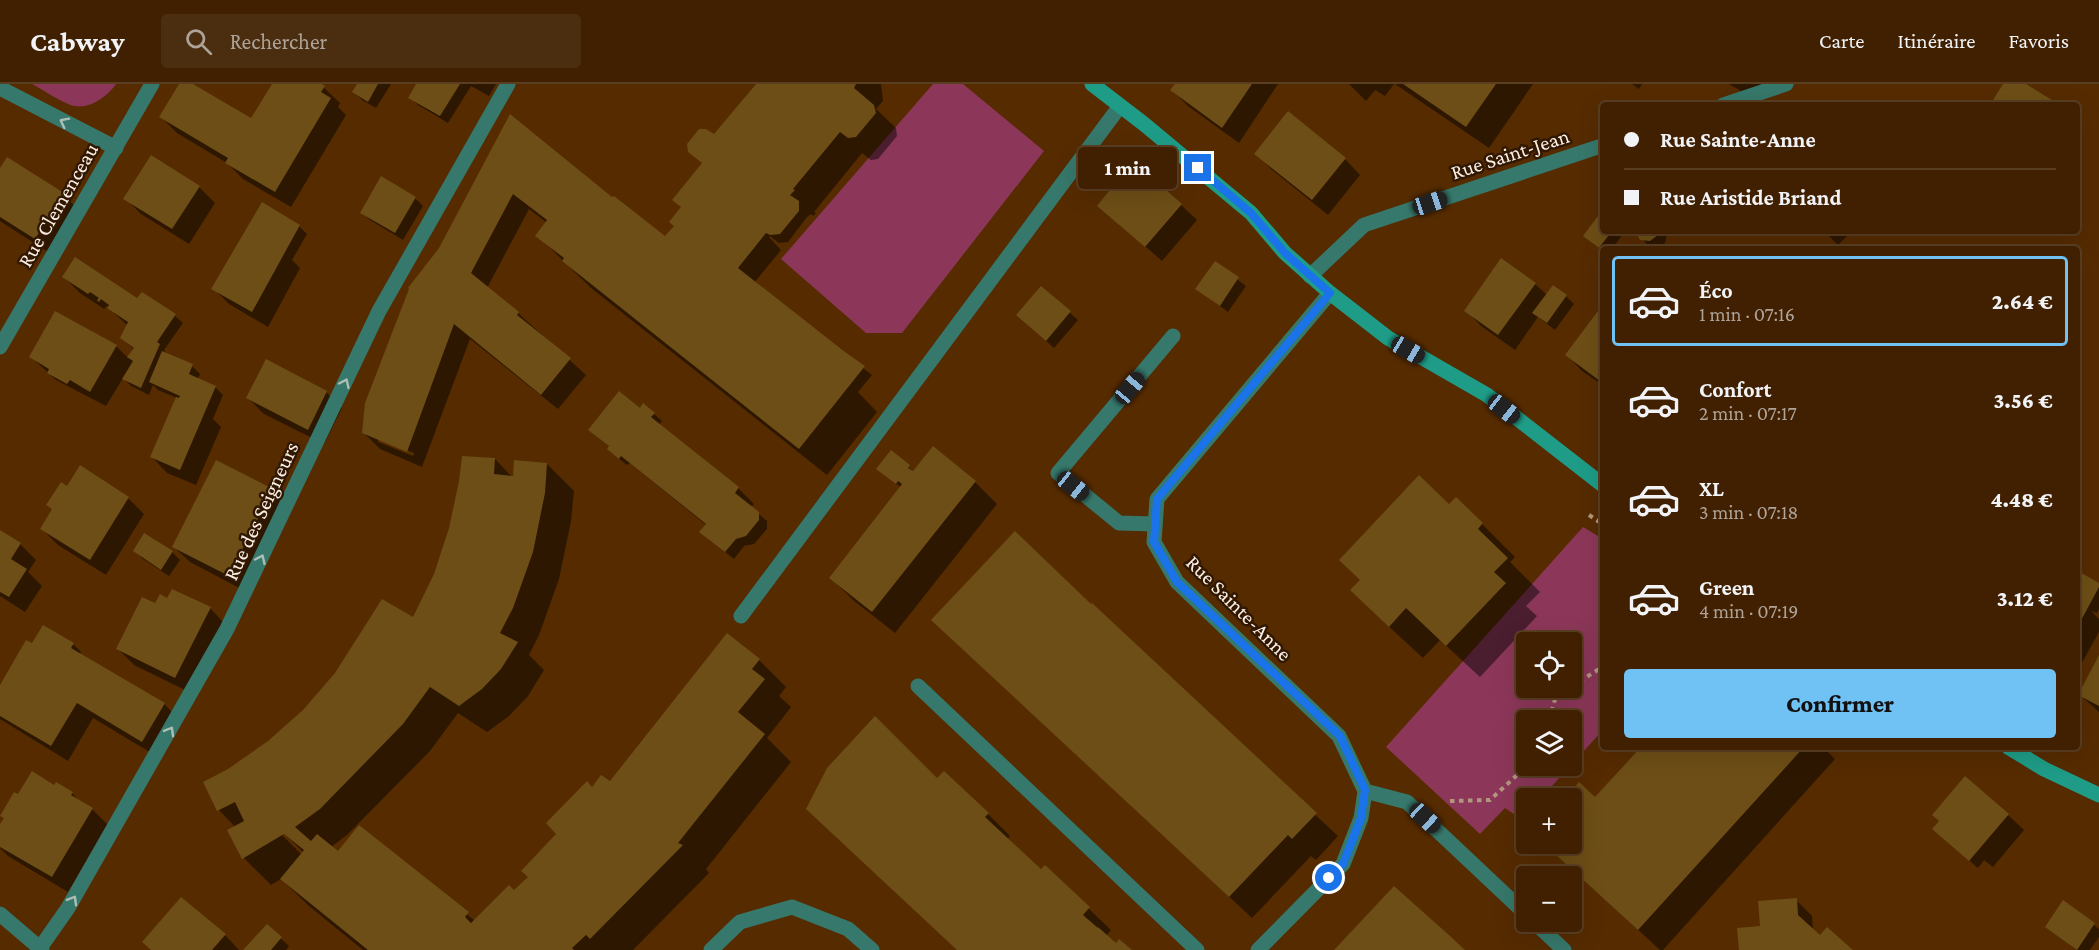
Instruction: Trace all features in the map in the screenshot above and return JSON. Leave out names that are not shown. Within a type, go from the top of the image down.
[{"type":"main road","points":[[1092,84],[1251,213],[1285,253],[1330,293],[1388,338],[1487,395],[1600,483]]},
{"type":"main road","points":[[2013,750],[2044,769],[2099,795]]},
{"type":"street","name":"Rue Clemenceau","points":[[0,348],[152,84]]},
{"type":"street","name":"Rue des Seigneurs","points":[[41,949],[68,908],[228,629],[379,311],[508,84]]},
{"type":"street","points":[[1732,102],[1786,84]]},
{"type":"street","points":[[0,88],[116,148]]},
{"type":"street","points":[[741,616],[1120,106]]},
{"type":"street","name":"Rue Saint-Jean","points":[[1310,276],[1364,225],[1600,146]]},
{"type":"street","name":"Rue Sainte-Anne","points":[[1330,293],[1157,499],[1154,542],[1177,582],[1340,736],[1365,790]]},
{"type":"street","points":[[1155,524],[1119,523],[1058,473],[1173,336]]},
{"type":"street","points":[[918,686],[1197,950]]},
{"type":"street","points":[[1258,950],[1343,864],[1361,818],[1365,790],[1407,802],[1516,905]]},
{"type":"street","points":[[711,950],[740,922],[792,907],[848,929],[872,950]]},
{"type":"street","points":[[0,914],[41,949]]},
{"type":"street","points":[[1545,932],[1564,950]]},
{"type":"path","points":[[1582,679],[1600,668]]},
{"type":"path","points":[[1407,802],[1490,800],[1516,775]]},
{"type":"shaded area","points":[[32,84],[116,84],[98,101],[87,106],[75,106],[65,103]]},
{"type":"shaded area","points":[[933,84],[963,84],[1044,151],[902,333],[866,333],[781,259]]},
{"type":"shaded area","points":[[1583,527],[1600,537],[1600,733],[1582,753],[1582,710],[1516,710],[1516,776],[1561,776],[1550,788],[1516,788],[1516,816],[1505,808],[1480,834],[1386,747]]},
{"type":"building","points":[[179,84],[193,84],[251,118],[272,84],[322,84],[325,86],[321,92],[331,98],[275,192],[225,163],[228,158],[159,117]]},
{"type":"building","points":[[357,84],[378,84],[368,102],[352,92]]},
{"type":"building","points":[[416,84],[460,84],[440,116],[408,98]]},
{"type":"building","points":[[756,84],[856,84],[854,88],[874,105],[876,113],[856,137],[848,138],[840,132],[793,189],[795,190],[790,195],[799,201],[799,211],[780,234],[766,233],[738,268],[865,366],[799,449],[562,261],[564,258],[535,236],[547,220],[513,194],[471,273],[519,312],[517,315],[571,358],[541,395],[454,324],[407,452],[362,433],[365,403],[408,288],[439,248],[510,114],[612,197],[614,196],[665,236],[674,226],[669,222],[681,207],[672,200],[702,163],[688,152],[687,144],[699,129],[706,129],[714,134]]},
{"type":"building","points":[[1175,84],[1252,84],[1222,128],[1170,90]]},
{"type":"building","points":[[1403,84],[1496,84],[1466,127]]},
{"type":"building","points":[[2003,84],[2026,84],[2055,102],[1992,102]]},
{"type":"building","points":[[1288,111],[1346,158],[1312,200],[1254,154]]},
{"type":"building","points":[[151,155],[200,186],[172,229],[123,199]]},
{"type":"building","points":[[7,157],[64,193],[35,239],[0,217],[0,168]]},
{"type":"building","points":[[1134,162],[1182,204],[1145,247],[1097,206],[1113,186],[1108,181],[1113,174],[1120,179]]},
{"type":"building","points":[[381,176],[416,197],[395,233],[360,213]]},
{"type":"building","points":[[262,202],[300,225],[252,312],[211,289]]},
{"type":"building","points":[[1600,213],[1600,234],[1610,234],[1599,248],[1583,236]]},
{"type":"building","points":[[1637,234],[1658,234],[1650,241],[1640,240]]},
{"type":"building","points":[[75,257],[137,298],[142,292],[176,314],[157,342],[160,344],[141,388],[122,379],[133,361],[127,357],[134,348],[120,338],[128,322],[107,308],[109,305],[101,299],[99,302],[97,300],[99,298],[90,292],[88,294],[62,277]]},
{"type":"building","points":[[1501,258],[1536,283],[1498,335],[1464,311]]},
{"type":"building","points":[[1215,261],[1239,277],[1220,306],[1195,289]]},
{"type":"building","points":[[1553,285],[1567,295],[1547,323],[1532,313]]},
{"type":"building","points":[[1041,286],[1071,311],[1046,341],[1016,315]]},
{"type":"building","points":[[1600,308],[1600,381],[1565,355]]},
{"type":"building","points":[[55,311],[117,345],[90,392],[70,380],[67,384],[47,373],[49,369],[29,357]]},
{"type":"building","points":[[162,351],[193,364],[189,374],[216,386],[180,470],[150,457],[176,397],[180,396],[149,382]]},
{"type":"building","points":[[266,359],[327,391],[308,430],[246,398]]},
{"type":"building","points":[[619,391],[640,408],[643,403],[655,413],[651,417],[739,487],[735,493],[759,512],[759,520],[746,536],[736,539],[725,552],[699,532],[706,524],[621,456],[619,459],[607,449],[609,446],[588,430]]},
{"type":"building","points":[[933,446],[976,481],[872,612],[829,578],[902,484],[898,481],[896,484],[876,469],[891,450],[910,465],[908,468],[913,471]]},
{"type":"building","points":[[462,456],[495,458],[494,474],[513,476],[514,460],[547,463],[545,493],[533,552],[513,608],[500,633],[518,642],[501,669],[482,689],[459,706],[430,687],[403,724],[320,809],[295,827],[311,841],[317,834],[338,851],[359,825],[469,912],[465,917],[471,923],[509,885],[514,890],[528,877],[521,871],[556,834],[546,823],[587,781],[592,787],[601,775],[610,781],[727,633],[760,659],[752,669],[765,679],[738,712],[765,734],[678,843],[683,845],[590,939],[586,935],[572,948],[574,950],[368,950],[280,879],[304,850],[284,834],[242,859],[227,830],[244,821],[235,802],[217,811],[203,782],[228,769],[268,741],[303,710],[335,673],[382,599],[413,617],[434,574],[449,528]]},
{"type":"building","points":[[216,460],[273,489],[229,576],[172,547]]},
{"type":"building","points":[[80,465],[129,497],[90,560],[40,529],[52,509],[46,505],[61,482],[67,486]]},
{"type":"building","points":[[1419,475],[1449,504],[1456,497],[1483,523],[1478,529],[1508,558],[1494,572],[1506,583],[1446,646],[1406,608],[1389,627],[1350,590],[1360,580],[1339,560]]},
{"type":"building","points":[[0,530],[21,543],[11,559],[27,569],[9,597],[0,592]]},
{"type":"building","points":[[1015,531],[1317,813],[1292,839],[1288,835],[1229,897],[931,620]]},
{"type":"building","points":[[144,533],[173,551],[161,570],[133,551]]},
{"type":"building","points":[[2080,572],[2099,583],[2080,622]]},
{"type":"building","points":[[172,589],[211,607],[175,678],[116,649],[142,597],[155,603],[160,594],[167,598]]},
{"type":"building","points":[[43,625],[74,643],[71,648],[165,703],[142,742],[77,703],[51,746],[0,716],[0,685],[26,640],[32,643]]},
{"type":"building","points":[[2099,655],[2099,706],[2080,696],[2080,691]]},
{"type":"building","points":[[875,716],[937,778],[944,771],[989,813],[985,817],[1041,869],[1045,865],[1090,907],[1083,915],[1116,943],[1119,939],[1132,950],[957,950],[806,809],[827,768]]},
{"type":"building","points":[[1638,750],[1801,750],[1638,930],[1582,879],[1582,866],[1568,866],[1555,854],[1582,854],[1582,788],[1574,788],[1579,782],[1595,797]]},
{"type":"building","points":[[32,771],[54,785],[56,782],[73,792],[71,795],[93,808],[52,877],[0,847],[0,824],[4,818],[0,816],[14,792],[18,794]]},
{"type":"building","points":[[1965,776],[2009,814],[1969,861],[1932,829],[1939,821],[1932,815]]},
{"type":"building","points":[[1394,886],[1450,936],[1465,950],[1334,950]]},
{"type":"building","points":[[181,897],[226,934],[212,950],[151,950],[142,942]]},
{"type":"building","points":[[1797,898],[1798,915],[1820,935],[1827,927],[1853,950],[1739,950],[1737,928],[1760,926],[1758,901]]},
{"type":"building","points":[[2063,900],[2095,923],[2077,950],[2045,927]]},
{"type":"building","points":[[267,924],[282,937],[271,950],[243,950]]},
{"type":"route","points":[[1198,168],[1251,213],[1285,253],[1330,293],[1157,499],[1154,542],[1177,582],[1340,736],[1365,790],[1361,818],[1343,864],[1329,878]]}]
